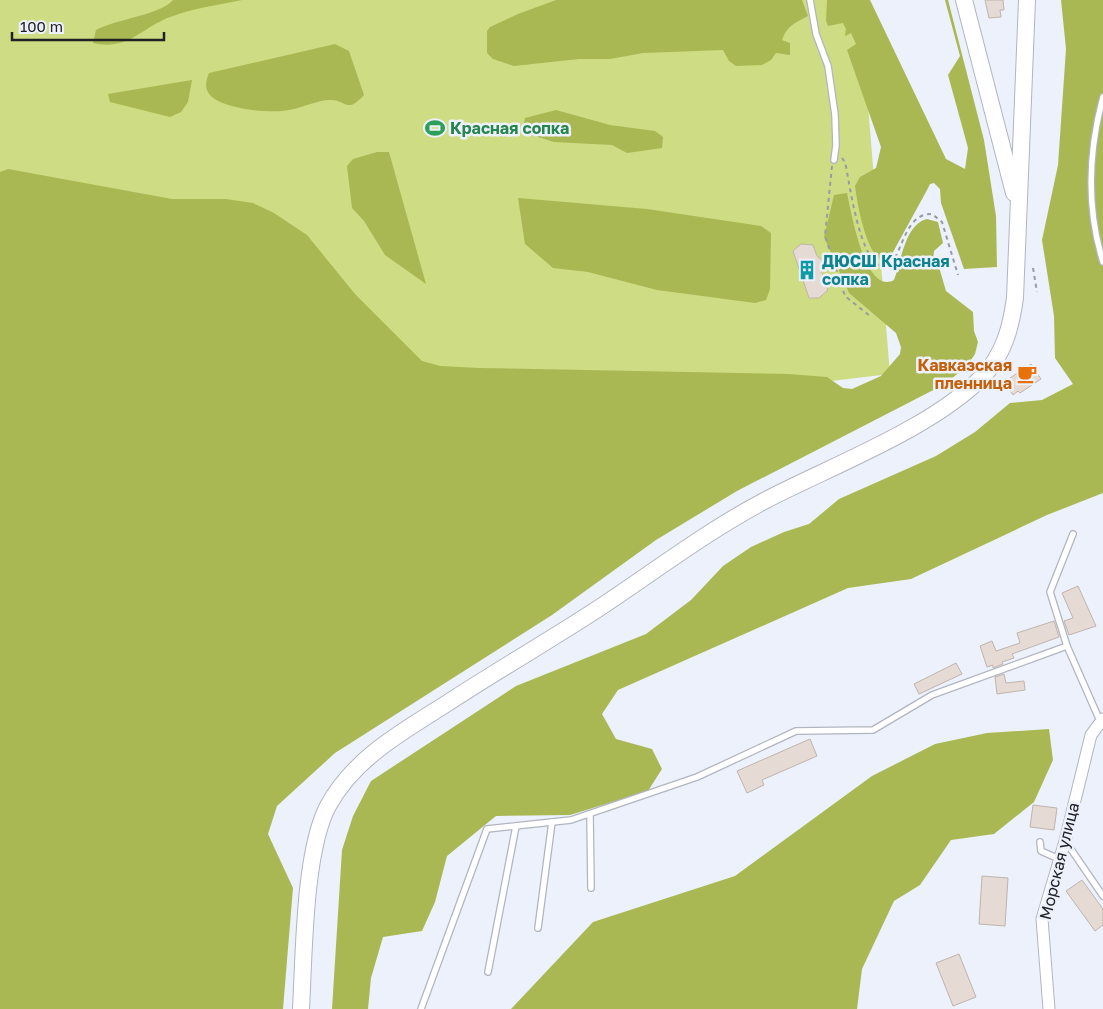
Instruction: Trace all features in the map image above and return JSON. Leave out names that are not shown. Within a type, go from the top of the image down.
[{"type":"street","points":[[964,0],[1006,162],[1018,222]]},
{"type":"street","points":[[301,1009],[310,883],[319,827],[331,801],[354,770],[386,742],[594,612],[712,531],[767,500],[908,428],[964,393],[992,365],[1001,351],[1011,326],[1018,222],[1027,0]]},
{"type":"street","name":"Морская улица","points":[[1049,1009],[1042,919],[1092,735],[1102,720]]},
{"type":"lane","points":[[810,0],[816,34],[828,66],[835,115],[836,145],[834,160]]},
{"type":"lane","points":[[1103,97],[1095,126],[1090,190],[1092,223],[1103,262]]},
{"type":"lane","points":[[1073,534],[1050,592],[1067,646],[1102,720]]},
{"type":"lane","points":[[421,1009],[487,829],[571,820],[590,814],[697,777],[796,731],[872,730],[932,695],[1067,646]]},
{"type":"lane","points":[[590,814],[591,888]]},
{"type":"lane","points":[[538,928],[552,822]]},
{"type":"lane","points":[[488,972],[516,826]]},
{"type":"lane","points":[[1065,840],[1103,896]]},
{"type":"lane","points":[[1040,842],[1041,852],[1059,859]]},
{"type":"path","points":[[870,316],[845,296],[825,236],[834,160],[841,158],[844,162],[859,227],[868,254],[876,264],[883,267],[892,264],[914,222],[921,216],[932,214],[942,222],[958,275]]},
{"type":"path","points":[[1033,268],[1036,292]]},
{"type":"green space","name":"Красная сопка","points":[[0,0],[836,0],[863,44],[890,374],[468,424],[0,222]]},
{"type":"green space","points":[[173,0],[242,0],[197,9],[170,17],[134,37],[116,44],[93,43],[96,30],[148,13],[167,5]]},
{"type":"green space","points":[[556,0],[802,0],[808,16],[792,25],[784,35],[782,40],[790,43],[790,55],[776,53],[771,60],[762,65],[736,66],[729,61],[723,50],[643,53],[610,59],[579,59],[514,66],[493,59],[487,53],[487,31],[490,27]]},
{"type":"green space","points":[[827,0],[870,0],[946,159],[965,169],[968,148],[948,75],[960,56],[945,0],[948,0],[984,140],[996,216],[997,267],[964,269],[941,203],[940,189],[934,183],[930,184],[892,254],[882,260],[876,256],[863,227],[855,186],[860,177],[876,168],[881,147],[847,50],[856,44],[851,33],[845,36],[846,29],[843,23],[828,26],[826,21]]},
{"type":"green space","points":[[1061,0],[1103,0],[1103,493],[1047,515],[911,579],[848,588],[618,690],[602,714],[616,739],[652,749],[662,769],[648,791],[570,815],[496,816],[447,856],[435,902],[422,931],[383,937],[371,978],[368,1009],[332,1009],[342,850],[353,816],[371,781],[516,686],[646,634],[691,600],[723,566],[751,547],[784,532],[809,524],[839,499],[936,456],[975,432],[1010,403],[1042,400],[1073,384],[1055,358],[1054,316],[1042,240],[1058,165],[1066,49]]},
{"type":"green space","points":[[335,44],[349,51],[364,95],[353,104],[346,105],[335,100],[325,100],[289,110],[259,111],[225,104],[216,100],[207,90],[206,82],[209,73]]},
{"type":"green space","points":[[192,80],[188,102],[181,112],[170,117],[110,102],[108,94]]},
{"type":"green space","points":[[556,110],[610,125],[655,131],[663,137],[662,148],[627,153],[612,145],[554,142],[532,135],[523,128],[525,118]]},
{"type":"green space","points":[[377,152],[389,152],[426,284],[385,255],[364,221],[352,208],[347,166],[353,159]]},
{"type":"green space","points":[[8,169],[172,199],[226,199],[253,203],[274,213],[307,235],[355,294],[422,361],[440,366],[788,374],[827,377],[843,388],[852,389],[881,376],[900,354],[901,347],[896,333],[849,293],[824,237],[834,195],[847,193],[856,233],[867,264],[875,276],[884,282],[894,280],[905,245],[914,228],[920,222],[927,219],[938,222],[943,243],[934,251],[933,262],[939,267],[946,291],[973,312],[974,331],[978,342],[975,354],[967,366],[945,384],[737,491],[656,540],[552,615],[335,753],[277,806],[268,834],[293,888],[283,1009],[0,1009],[0,172]]},
{"type":"green space","points":[[518,198],[647,209],[761,226],[771,233],[770,289],[766,300],[755,303],[657,290],[588,272],[553,268],[525,244]]},
{"type":"green space","points":[[1049,729],[1053,760],[1034,802],[994,834],[951,840],[920,885],[894,901],[862,969],[857,1009],[511,1009],[593,922],[735,876],[872,776],[935,744],[987,733]]},
{"type":"building","points":[[985,0],[1003,0],[1004,10],[1000,10],[1001,17],[989,18]]},
{"type":"building","name":"ДЮСШ Красная сопка","points":[[801,244],[813,245],[817,256],[823,261],[821,270],[828,290],[819,298],[809,298],[793,251]]},
{"type":"building","name":"Кавказская пленница","points":[[1031,364],[1041,379],[1020,393],[1018,391],[1013,395],[1004,382]]},
{"type":"building","points":[[1078,586],[1096,626],[1069,635],[1064,621],[1073,618],[1062,593]]},
{"type":"building","points":[[1054,621],[1059,637],[1012,654],[1014,658],[1002,662],[1003,664],[993,668],[993,665],[987,667],[980,646],[992,641],[996,651],[1020,643],[1017,633]]},
{"type":"building","points":[[956,663],[962,674],[919,694],[914,684]]},
{"type":"building","points":[[1004,674],[1006,683],[1024,681],[1025,690],[997,694],[995,677]]},
{"type":"building","points":[[810,739],[817,756],[762,780],[764,785],[747,793],[737,771]]},
{"type":"building","points":[[1033,805],[1057,808],[1054,830],[1030,827]]},
{"type":"building","points":[[982,876],[1008,878],[1005,926],[979,924]]},
{"type":"building","points":[[1082,880],[1103,909],[1103,925],[1095,931],[1066,891]]},
{"type":"building","points":[[959,954],[976,997],[953,1006],[936,963]]},
{"type":"place","name":"Красная сопка","points":[[435,128]]},
{"type":"place","name":"ДЮСШ Красная сопка","points":[[807,270]]},
{"type":"place","name":"Кавказская пленница","points":[[1027,374]]}]
